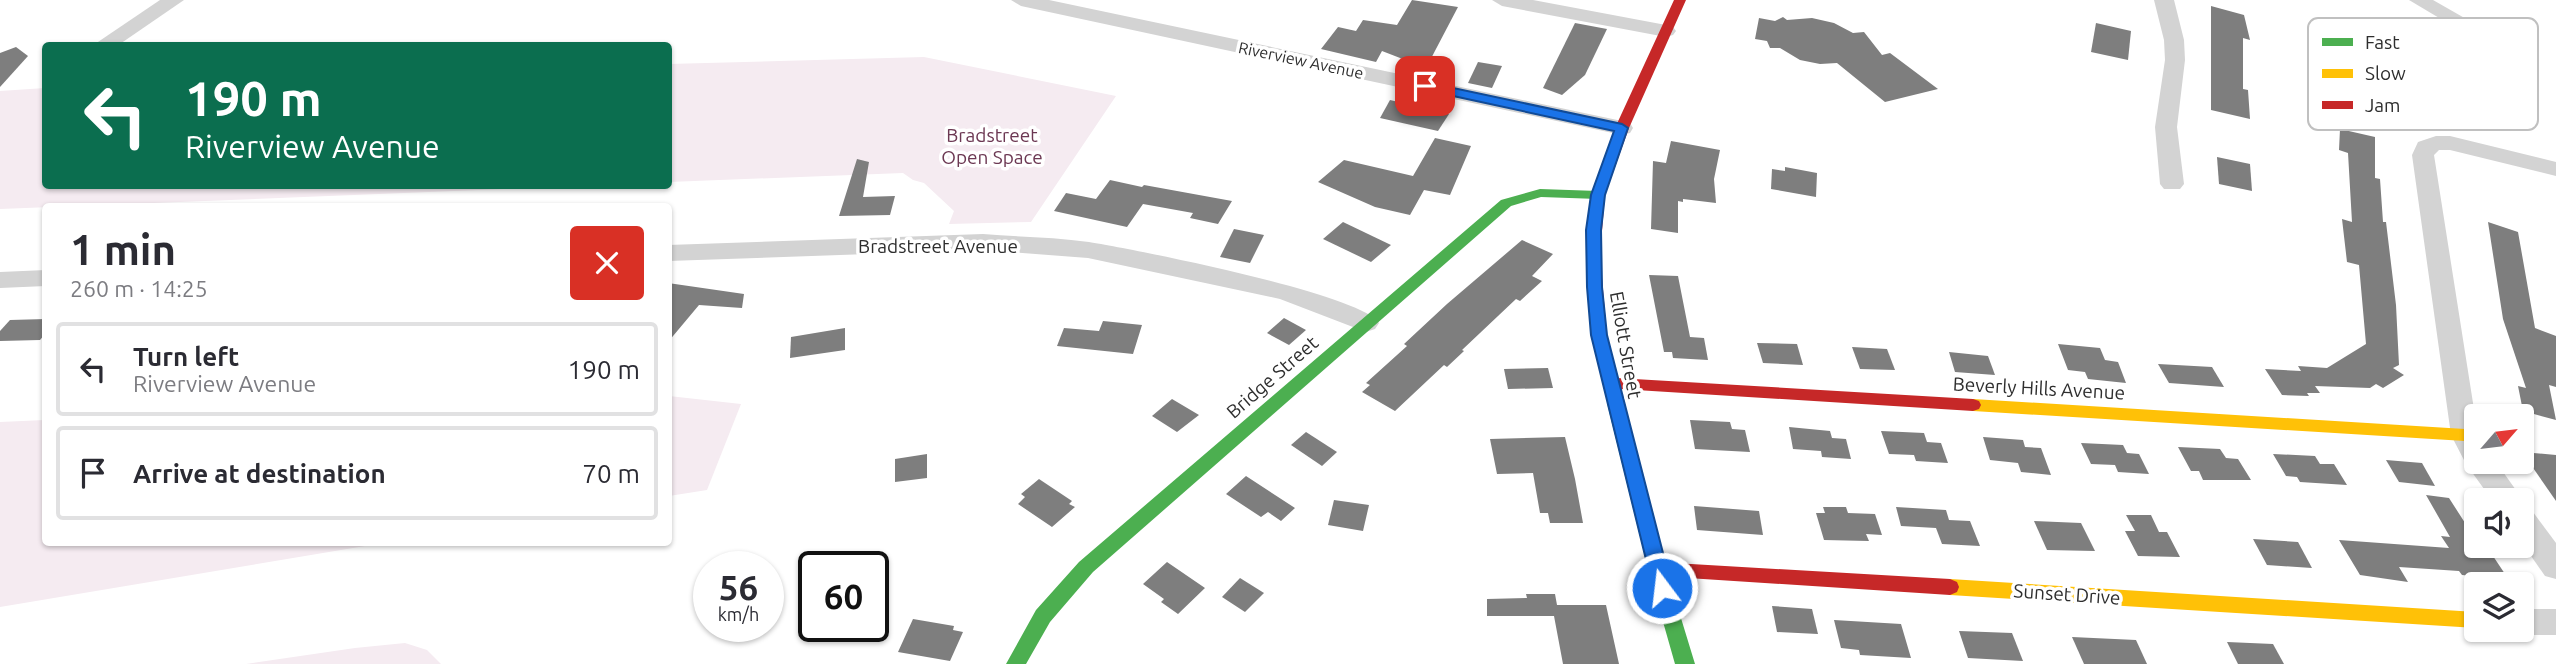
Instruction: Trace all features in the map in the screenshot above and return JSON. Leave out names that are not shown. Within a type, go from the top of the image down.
[{"type":"main road","name":"Elliott Street","points":[[1680,0],[1622,128],[1598,195],[1593,230],[1594,287],[1599,335],[1657,569],[1685,664]]},
{"type":"main road","name":"Bridge Street","points":[[1016,664],[1043,616],[1086,567],[1506,203],[1520,196],[1544,192],[1598,195]]},
{"type":"main road","name":"Beverly Hills Avenue","points":[[1610,383],[2464,444]]},
{"type":"main road","name":"Sunset Drive","points":[[1657,569],[2464,619]]},
{"type":"street","points":[[108,42],[174,0]]},
{"type":"street","name":"Riverview Avenue","points":[[1021,0],[1622,128]]},
{"type":"street","points":[[1502,0],[1666,31]]},
{"type":"street","points":[[2164,0],[2174,40],[2175,60],[2166,127],[2172,184]]},
{"type":"street","points":[[2419,0],[2450,18]]},
{"type":"street","points":[[2464,404],[2423,155],[2426,147],[2436,143],[2450,143],[2556,169]]},
{"type":"street","name":"Bradstreet Avenue","points":[[672,253],[984,242],[1088,250],[1284,292],[1336,309],[1366,323]]},
{"type":"street","points":[[0,280],[42,278]]},
{"type":"street","points":[[2534,537],[2556,567]]},
{"type":"street","points":[[2534,622],[2556,622]]},
{"type":"green space","name":"Bradstreet Open Space","points":[[924,57],[1116,96],[1031,222],[949,224],[954,211],[924,183],[903,173],[672,182],[672,64]]},
{"type":"green space","points":[[42,88],[42,189],[506,189],[152,203],[42,203],[42,207],[0,209],[0,91]]},
{"type":"green space","points":[[672,396],[741,404],[707,490],[672,496]]},
{"type":"green space","points":[[42,420],[42,546],[365,546],[0,607],[0,422]]},
{"type":"green space","points":[[405,643],[427,650],[441,664],[246,664],[355,648]]},
{"type":"building","points":[[1412,0],[1458,7],[1426,68],[1382,51],[1376,62],[1321,49],[1338,27],[1356,31],[1363,20],[1397,25]]},
{"type":"building","points":[[2211,6],[2244,15],[2250,40],[2243,38],[2243,89],[2248,90],[2250,119],[2211,110]]},
{"type":"building","points":[[1783,17],[1787,20],[1812,18],[1834,23],[1853,33],[1864,32],[1882,55],[1890,53],[1938,89],[1885,102],[1837,63],[1820,64],[1800,60],[1780,48],[1770,48],[1767,41],[1755,39],[1759,18],[1775,21]]},
{"type":"building","points":[[1575,23],[1607,29],[1585,75],[1562,95],[1543,88]]},
{"type":"building","points":[[2096,23],[2131,31],[2128,60],[2091,52]]},
{"type":"building","points":[[16,47],[28,56],[0,87],[0,53]]},
{"type":"building","points":[[1478,62],[1502,66],[1492,88],[1468,83]]},
{"type":"building","points":[[1390,100],[1449,114],[1438,131],[1380,118]]},
{"type":"building","points":[[2340,130],[2375,137],[2375,178],[2380,179],[2383,222],[2386,222],[2396,305],[2399,365],[2393,368],[2404,375],[2383,388],[2376,384],[2370,388],[2315,386],[2320,393],[2307,393],[2309,396],[2282,395],[2265,369],[2301,371],[2298,366],[2327,368],[2366,344],[2359,265],[2347,262],[2342,219],[2352,222],[2348,153],[2339,150]]},
{"type":"building","points":[[1435,138],[1471,146],[1450,195],[1424,190],[1410,215],[1375,207],[1318,182],[1344,160],[1413,176]]},
{"type":"building","points":[[1671,141],[1720,150],[1714,179],[1716,203],[1683,199],[1683,202],[1678,201],[1678,233],[1651,229],[1653,161],[1666,163]]},
{"type":"building","points":[[2217,157],[2250,164],[2252,191],[2219,184]]},
{"type":"building","points":[[857,159],[869,162],[863,197],[895,196],[890,215],[839,216]]},
{"type":"building","points":[[1785,167],[1817,173],[1816,197],[1771,189],[1772,169],[1785,171]]},
{"type":"building","points":[[1110,180],[1232,201],[1218,224],[1190,218],[1193,213],[1143,204],[1127,227],[1054,211],[1066,193],[1096,199]]},
{"type":"building","points":[[1343,222],[1391,245],[1371,262],[1323,239]]},
{"type":"building","points":[[2488,222],[2518,232],[2535,328],[2556,336],[2556,387],[2549,385],[2556,420],[2534,414],[2534,404],[2522,404],[2518,386],[2526,388],[2503,319]]},
{"type":"building","points":[[1234,229],[1264,235],[1250,263],[1220,257]]},
{"type":"building","points":[[1522,240],[1553,254],[1532,276],[1542,281],[1520,301],[1516,299],[1447,367],[1444,365],[1395,411],[1362,392],[1370,385],[1366,383],[1407,346],[1404,344]]},
{"type":"building","points":[[1649,275],[1678,276],[1690,337],[1704,338],[1708,360],[1673,358],[1672,352],[1664,352]]},
{"type":"building","points":[[672,284],[744,294],[742,308],[699,305],[672,337]]},
{"type":"building","points":[[1284,318],[1306,330],[1289,345],[1267,333]]},
{"type":"building","points":[[42,319],[42,338],[40,340],[0,341],[0,331],[10,320]]},
{"type":"building","points":[[1103,321],[1142,325],[1133,354],[1057,346],[1064,328],[1099,331]]},
{"type":"building","points":[[845,328],[845,350],[790,358],[791,337]]},
{"type":"building","points":[[1757,343],[1797,344],[1803,365],[1763,363]]},
{"type":"building","points":[[2058,344],[2100,348],[2105,360],[2118,362],[2126,383],[2088,379],[2085,372],[2068,370]]},
{"type":"building","points":[[1852,347],[1887,349],[1895,370],[1860,369]]},
{"type":"building","points":[[1949,352],[1988,356],[1995,375],[1955,372]]},
{"type":"building","points":[[2158,364],[2212,367],[2224,387],[2169,383]]},
{"type":"building","points":[[1548,368],[1553,388],[1508,389],[1504,369]]},
{"type":"building","points":[[1172,399],[1199,415],[1177,432],[1152,416]]},
{"type":"building","points":[[1690,420],[1730,422],[1732,429],[1745,430],[1750,452],[1695,449]]},
{"type":"building","points":[[1789,427],[1830,431],[1832,438],[1846,439],[1851,459],[1822,457],[1821,451],[1793,449]]},
{"type":"building","points":[[1881,431],[1924,433],[1927,442],[1941,443],[1948,463],[1916,461],[1914,455],[1889,454]]},
{"type":"building","points":[[1306,432],[1337,452],[1322,466],[1291,445]]},
{"type":"building","points":[[1565,437],[1583,523],[1550,523],[1548,513],[1540,513],[1533,473],[1497,474],[1490,439]]},
{"type":"building","points":[[1983,437],[2023,440],[2025,447],[2041,448],[2051,475],[2021,472],[2018,463],[1990,460]]},
{"type":"building","points":[[2081,443],[2123,445],[2127,453],[2139,454],[2149,474],[2118,472],[2115,465],[2091,464]]},
{"type":"building","points":[[2178,447],[2220,449],[2226,458],[2238,459],[2251,480],[2203,480],[2199,471],[2191,471]]},
{"type":"building","points":[[2534,453],[2556,455],[2556,501],[2534,469]]},
{"type":"building","points":[[927,454],[927,478],[895,482],[895,459]]},
{"type":"building","points":[[2273,454],[2315,456],[2320,464],[2334,464],[2347,485],[2300,482],[2297,477],[2286,476]]},
{"type":"building","points":[[2386,460],[2422,463],[2435,486],[2399,482]]},
{"type":"building","points":[[1246,476],[1295,508],[1281,521],[1268,512],[1261,517],[1226,494]]},
{"type":"building","points":[[1039,479],[1072,501],[1069,504],[1075,507],[1052,527],[1018,504],[1025,497],[1021,494]]},
{"type":"building","points":[[2426,495],[2449,498],[2464,521],[2464,558],[2494,558],[2504,572],[2464,572],[2464,575],[2459,571],[2399,567],[2408,582],[2360,575],[2339,540],[2449,548],[2441,536],[2450,537]]},
{"type":"building","points":[[1334,500],[1369,505],[1363,531],[1328,525]]},
{"type":"building","points":[[1694,506],[1759,511],[1763,535],[1697,530]]},
{"type":"building","points":[[1823,507],[1846,507],[1848,513],[1875,514],[1882,535],[1866,534],[1869,541],[1824,540],[1816,513],[1825,513]]},
{"type":"building","points":[[1896,507],[1946,510],[1949,520],[1970,521],[1980,546],[1942,544],[1936,528],[1901,526]]},
{"type":"building","points":[[2126,515],[2151,515],[2159,532],[2167,532],[2180,557],[2138,556],[2125,531],[2135,531]]},
{"type":"building","points":[[2034,521],[2081,523],[2095,551],[2047,550]]},
{"type":"building","points":[[2253,539],[2298,542],[2312,568],[2267,565]]},
{"type":"building","points":[[1167,562],[1205,588],[1178,614],[1161,602],[1164,599],[1143,584]]},
{"type":"building","points":[[1240,578],[1264,593],[1245,612],[1222,597]]},
{"type":"building","points":[[1526,594],[1555,594],[1557,605],[1606,605],[1619,664],[1563,664],[1554,616],[1487,616],[1487,599],[1527,598]]},
{"type":"building","points":[[1772,606],[1812,609],[1818,634],[1777,632]]},
{"type":"building","points":[[913,619],[954,626],[953,630],[963,632],[950,661],[898,652]]},
{"type":"building","points":[[1834,620],[1901,624],[1911,658],[1860,655],[1859,650],[1841,648]]},
{"type":"building","points":[[1959,631],[2012,633],[2023,661],[1968,658]]},
{"type":"building","points":[[2072,637],[2136,640],[2147,664],[2084,664]]},
{"type":"building","points":[[2227,642],[2273,644],[2284,664],[2238,664]]},
{"type":"traffic: fast","points":[[1016,664],[1043,616],[1086,567],[1506,203],[1540,193],[1598,195]]},
{"type":"traffic: fast","points":[[1615,403],[1657,569],[1685,664]]},
{"type":"traffic: slow","points":[[1973,405],[2464,435]]},
{"type":"traffic: slow","points":[[1950,587],[2464,619]]},
{"type":"traffic: jam","points":[[1615,403],[1599,335],[1593,255],[1598,195],[1622,128],[1680,0]]},
{"type":"traffic: jam","points":[[1610,383],[1973,405]]},
{"type":"traffic: jam","points":[[1657,569],[1950,587]]},
{"type":"route","points":[[1425,86],[1622,128],[1598,195],[1593,230],[1594,287],[1599,335],[1662,588]]}]
